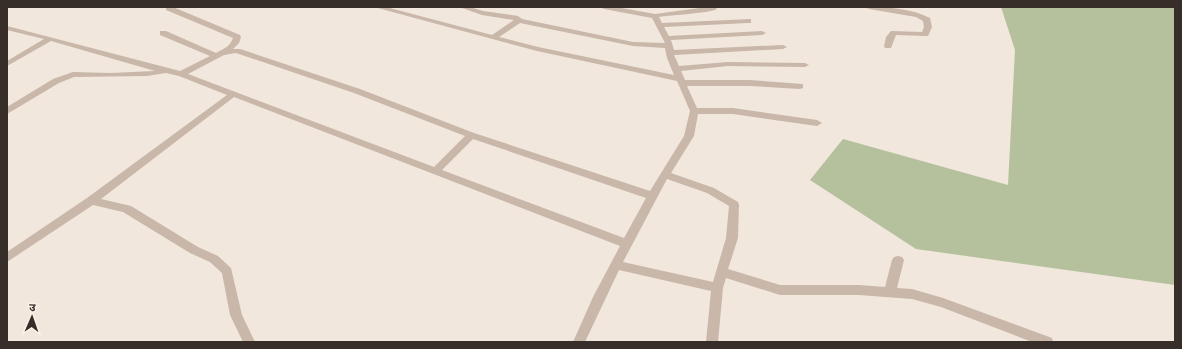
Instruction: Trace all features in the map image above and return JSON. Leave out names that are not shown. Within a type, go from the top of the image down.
[{"type":"street","points":[[378,7],[582,59],[681,81],[800,86]]},
{"type":"street","points":[[463,7],[482,13],[513,16],[518,18],[518,20],[633,44],[783,47]]},
{"type":"street","points":[[604,7],[655,16],[713,9],[711,7]]},
{"type":"street","points":[[868,7],[918,15],[927,20],[928,28],[925,34],[894,33],[890,37],[888,46]]},
{"type":"street","points":[[168,8],[226,31],[237,37],[235,43],[227,51],[181,74]]},
{"type":"street","points":[[579,342],[615,265],[652,196],[688,136],[694,111],[676,69],[660,25],[655,16]]},
{"type":"street","points":[[494,37],[518,20]]},
{"type":"street","points":[[660,25],[748,21]]},
{"type":"street","points":[[7,28],[181,74],[627,244]]},
{"type":"street","points":[[163,33],[216,56]]},
{"type":"street","points":[[668,45],[762,33]]},
{"type":"street","points":[[7,64],[50,39]]},
{"type":"street","points":[[227,51],[242,53],[357,91],[472,135],[652,196]]},
{"type":"street","points":[[676,69],[728,64],[805,65]]},
{"type":"street","points":[[7,111],[56,81],[73,74],[147,74],[167,71]]},
{"type":"street","points":[[7,258],[91,201],[233,94]]},
{"type":"street","points":[[694,111],[733,111],[817,123]]},
{"type":"street","points":[[435,171],[472,135]]},
{"type":"street","points":[[665,175],[724,196],[734,205],[732,238],[717,288],[712,342]]},
{"type":"street","points":[[91,201],[115,205],[127,209],[194,250],[214,259],[227,271],[236,315],[249,342]]},
{"type":"street","points":[[890,291],[898,260]]},
{"type":"street","points":[[615,265],[717,288]]},
{"type":"street","points":[[722,272],[780,290],[890,291],[912,294],[943,303],[1047,342]]},
{"type":"green space","points":[[1001,7],[1175,7],[1175,285],[916,249],[810,180],[843,139],[1008,185],[1015,50]]}]
